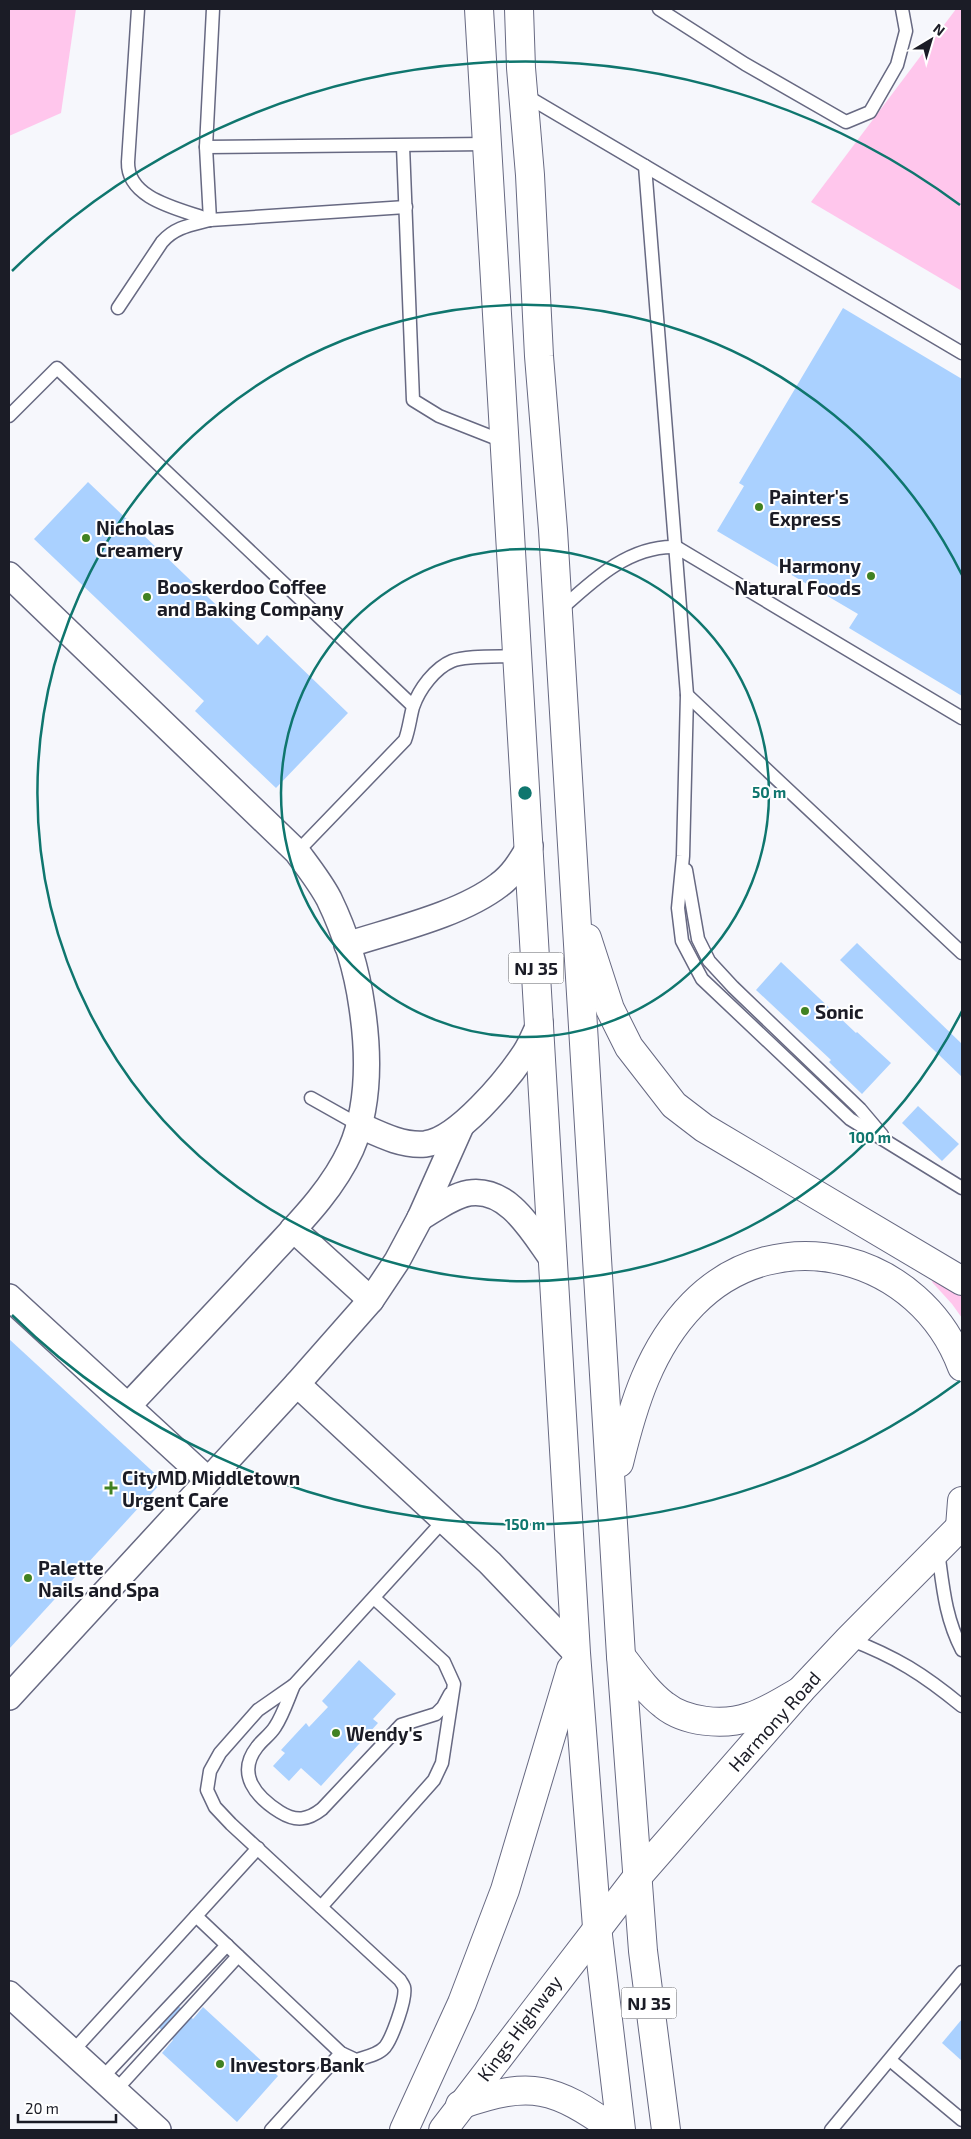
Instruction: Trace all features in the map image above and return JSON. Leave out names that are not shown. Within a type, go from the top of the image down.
[{"type":"main road","name":"NJ 35","points":[[479,9],[530,846],[552,1260],[576,1653],[596,1927],[621,2130]]},
{"type":"main road","name":"NJ 35","points":[[519,9],[539,356],[558,612],[621,1656],[643,1951],[666,2130]]},
{"type":"main road","points":[[574,896],[610,1009],[629,1046],[674,1105],[704,1128],[962,1281]]},
{"type":"main road","points":[[612,1491],[631,1413],[644,1378],[664,1340],[693,1304],[716,1284],[735,1273],[768,1261],[797,1256],[838,1258],[872,1269],[902,1286],[932,1313],[945,1331],[962,1367]]},
{"type":"main road","name":"Harmony Road","points":[[596,1927],[638,1876],[800,1691],[938,1549],[962,1520]]},
{"type":"main road","points":[[404,2130],[462,2003],[506,1890],[576,1653]]},
{"type":"main road","points":[[621,1656],[651,1693],[665,1706],[684,1715],[705,1720],[727,1722],[749,1717],[800,1691]]},
{"type":"main road","name":"Kings Highway","points":[[443,2130],[596,1927]]},
{"type":"main road","points":[[460,2105],[491,2094],[518,2089],[541,2091],[565,2099],[593,2114],[615,2130]]},
{"type":"street","points":[[9,575],[297,852],[329,898],[347,945],[361,997],[367,1069],[359,1125],[351,1149],[340,1169],[327,1189],[293,1229],[128,1406]]},
{"type":"street","points":[[347,945],[443,914],[480,897],[500,885],[517,867],[530,846]]},
{"type":"street","points":[[359,1125],[400,1141],[424,1144],[445,1137],[460,1126],[507,1078],[525,1052],[540,1023]]},
{"type":"street","points":[[9,1697],[297,1384],[370,1300],[397,1261],[420,1218],[460,1126]]},
{"type":"street","points":[[420,1218],[451,1200],[468,1193],[480,1192],[491,1195],[515,1210],[552,1260]]},
{"type":"street","points":[[293,1229],[370,1300]]},
{"type":"street","points":[[9,1297],[208,1480]]},
{"type":"street","points":[[297,1384],[444,1520],[514,1588],[576,1653]]},
{"type":"street","points":[[9,1994],[158,2130]]},
{"type":"lane","points":[[138,9],[128,162],[130,178],[141,190],[154,199],[210,220]]},
{"type":"lane","points":[[210,220],[206,148],[213,9]]},
{"type":"lane","points":[[659,9],[745,64],[846,122],[870,112],[897,65],[906,31],[902,9]]},
{"type":"lane","points":[[523,94],[962,353]]},
{"type":"lane","points":[[206,148],[487,144]]},
{"type":"lane","points":[[403,146],[413,400],[439,416],[505,442]]},
{"type":"lane","points":[[645,166],[688,696],[683,856],[698,939],[709,961],[733,987],[860,1109],[888,1143],[961,1186]]},
{"type":"lane","points":[[118,308],[169,234],[180,227],[210,220],[406,207]]},
{"type":"lane","points":[[9,416],[57,368],[413,706]]},
{"type":"lane","points":[[558,612],[605,572],[634,554],[661,546],[676,547],[962,718]]},
{"type":"lane","points":[[297,852],[405,740],[413,706],[427,681],[453,660],[517,656]]},
{"type":"lane","points":[[688,696],[962,953]]},
{"type":"lane","points":[[312,1098],[359,1125]]},
{"type":"lane","points":[[196,1916],[341,2053],[356,2060],[375,2054],[384,2048],[391,2036],[403,1997],[404,1987],[400,1980],[215,1807],[207,1790],[210,1771],[220,1753],[258,1710],[294,1686],[444,1520]]},
{"type":"lane","points":[[938,1549],[945,1605],[953,1632],[962,1650]]},
{"type":"lane","points":[[321,1907],[439,1772],[454,1684],[444,1662],[374,1598]]},
{"type":"lane","points":[[849,1639],[877,1650],[908,1666],[928,1678],[962,1706]]},
{"type":"lane","points":[[294,1686],[275,1727],[252,1755],[246,1770],[248,1778],[266,1802],[291,1818],[299,1819],[307,1818],[322,1809],[401,1725],[436,1714],[449,1698],[454,1684]]},
{"type":"lane","points":[[72,2052],[258,1848]]},
{"type":"lane","points":[[108,2085],[227,1945]]},
{"type":"lane","points":[[108,2085],[238,1956]]},
{"type":"lane","points":[[831,2130],[962,1972]]},
{"type":"lane","points":[[271,2130],[341,2053]]},
{"type":"lane","points":[[890,2060],[962,2120]]},
{"type":"shaded area","points":[[9,9],[76,9],[61,113],[9,136]]},
{"type":"shaded area","points":[[956,9],[962,9],[962,291],[811,202]]},
{"type":"shaded area","points":[[935,1277],[962,1293],[962,1318],[932,1282]]},
{"type":"building","points":[[843,308],[962,379],[962,696],[849,628],[858,614],[717,531],[744,486],[739,483]]},
{"type":"building","points":[[88,482],[258,645],[267,635],[348,713],[276,788],[195,711],[204,701],[34,539]]},
{"type":"building","points":[[857,943],[962,1044],[962,1077],[840,960]]},
{"type":"building","name":"Sonic","points":[[781,962],[856,1033],[891,1063],[862,1094],[829,1062],[831,1060],[756,990]]},
{"type":"building","points":[[918,1106],[959,1144],[942,1161],[902,1123]]},
{"type":"building","points":[[9,1339],[163,1481],[9,1649]]},
{"type":"building","points":[[359,1660],[396,1694],[373,1719],[378,1723],[321,1786],[301,1768],[289,1781],[273,1766],[285,1753],[281,1750],[306,1723],[309,1727],[328,1707],[322,1701]]},
{"type":"building","name":"Investors Bank","points":[[174,2002],[193,2019],[203,2007],[278,2076],[237,2122],[162,2053],[173,2040],[154,2023]]},
{"type":"building","points":[[962,2019],[962,2061],[942,2043]]},
{"type":"place","name":"Painter's Express","points":[[759,507]]},
{"type":"place","name":"Nicholas Creamery","points":[[86,538]]},
{"type":"place","name":"Harmony Natural Foods","points":[[871,576]]},
{"type":"place","name":"Booskerdoo Coffee and Baking Company","points":[[147,597]]},
{"type":"place","name":"Sonic","points":[[805,1011]]},
{"type":"place","name":"CityMD Middletown Urgent Care","points":[[111,1488]]},
{"type":"place","name":"Palette Nails and Spa","points":[[28,1578]]},
{"type":"place","name":"Wendy's","points":[[336,1733]]},
{"type":"place","name":"Investors Bank","points":[[220,2064]]}]
